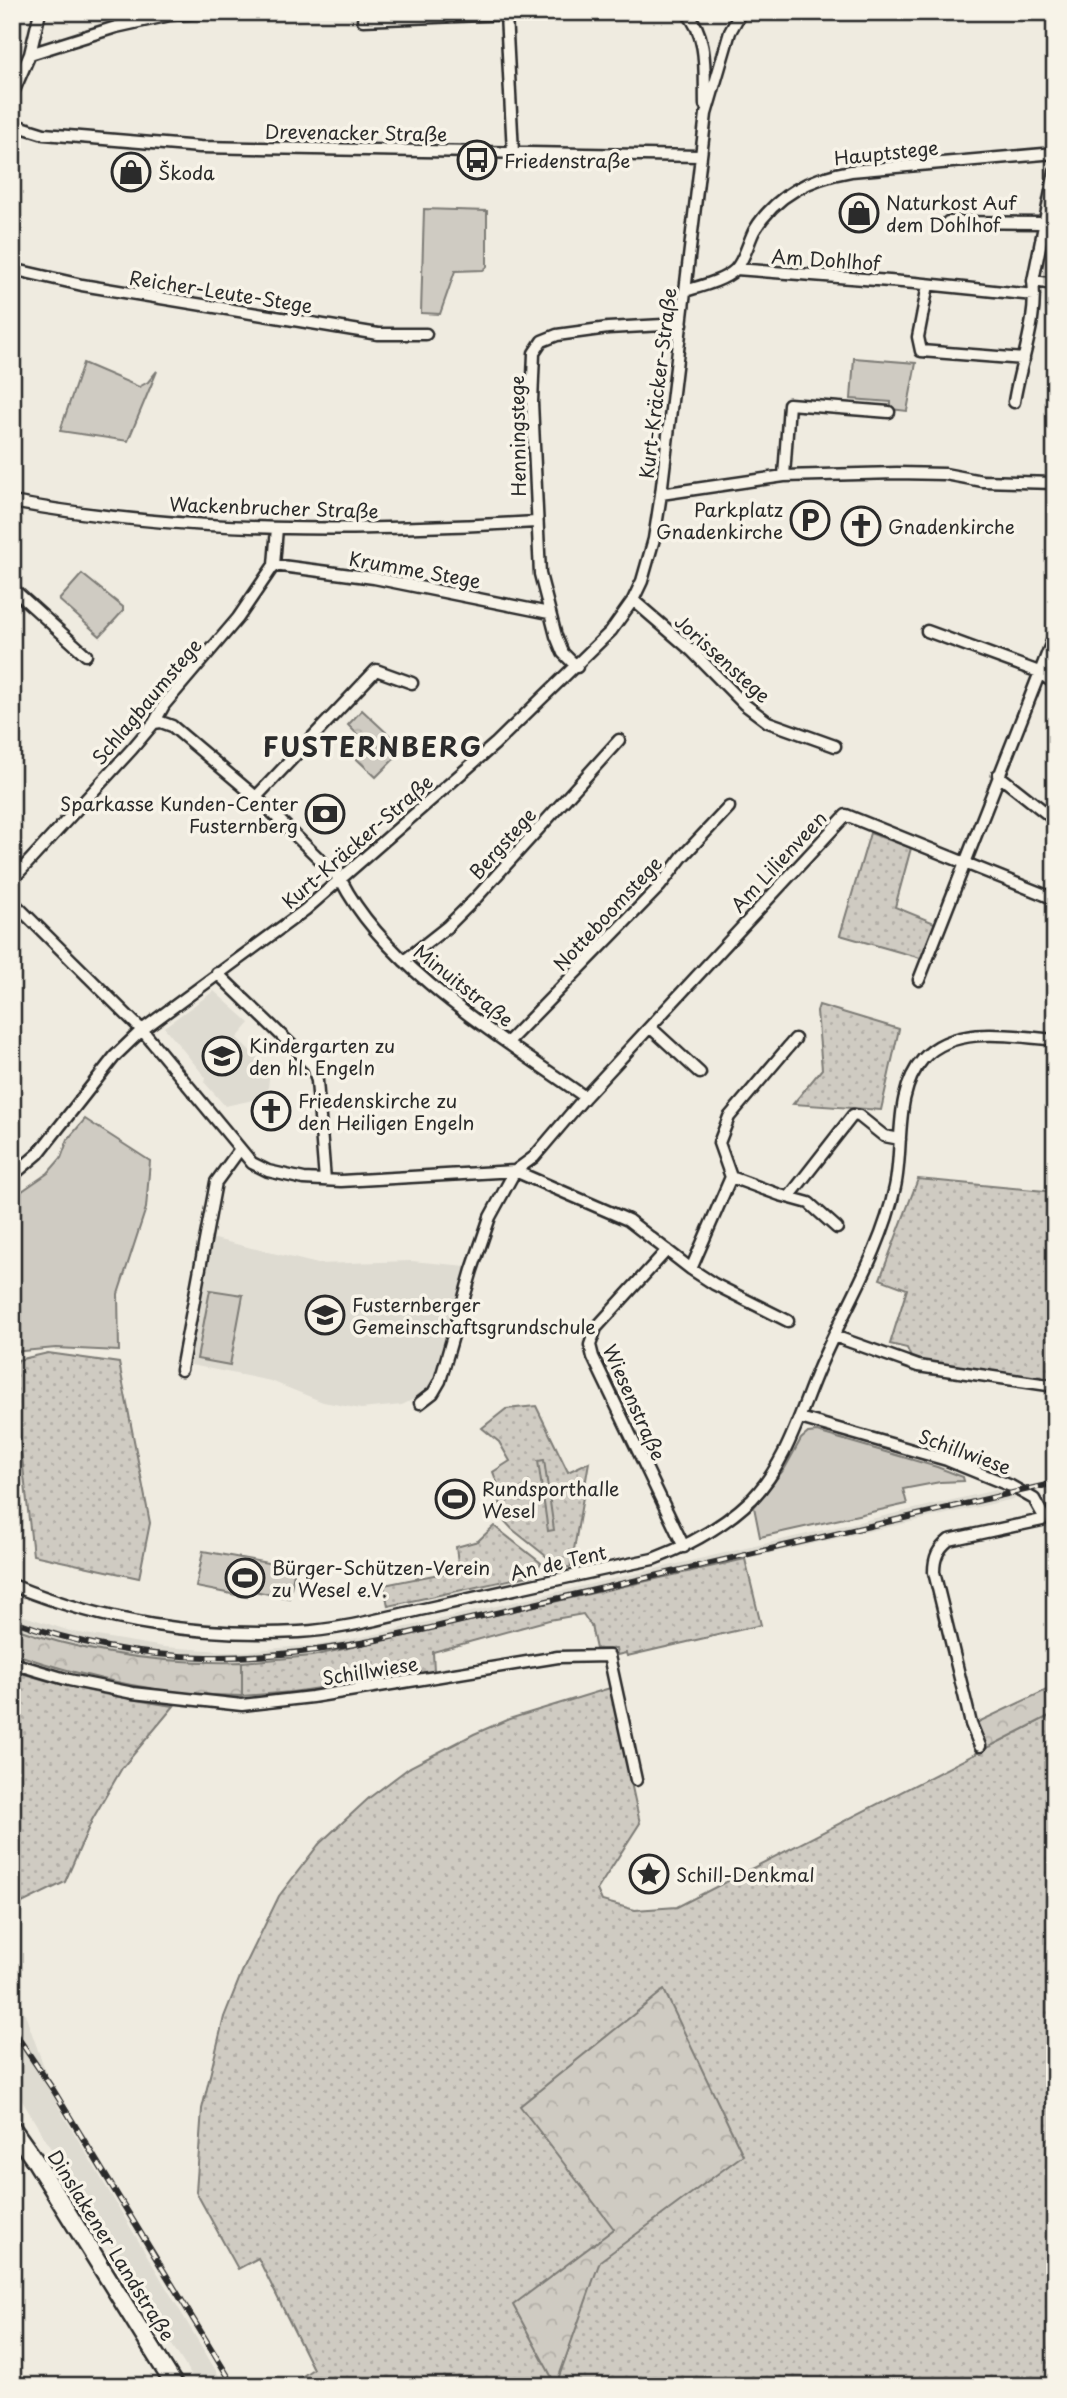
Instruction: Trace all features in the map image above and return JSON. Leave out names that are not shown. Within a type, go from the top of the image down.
[{"type":"main road","name":"Dinslakener Landstraße","points":[[12,2128],[36,2162],[175,2386]]},
{"type":"street","points":[[12,95],[30,54],[40,12]]},
{"type":"street","points":[[30,54],[129,24],[170,15],[212,12]]},
{"type":"street","name":"Kurt-Kräcker-Straße","points":[[686,12],[701,35],[706,114]]},
{"type":"street","name":"Kurt-Kräcker-Straße","points":[[12,1176],[38,1154],[115,1056],[142,1030],[305,911],[341,880],[495,744],[577,667],[611,631],[633,600],[642,581],[654,539],[661,494],[706,114],[730,32],[741,12]]},
{"type":"street","points":[[363,20],[506,13],[513,153]]},
{"type":"street","name":"Drevenacker Straße","points":[[12,124],[44,134],[200,147],[701,156]]},
{"type":"street","name":"Hauptstege","points":[[736,269],[755,230],[774,204],[822,176],[851,171],[1055,153]]},
{"type":"street","points":[[1014,402],[1018,372],[1024,359],[1043,223],[1055,171]]},
{"type":"street","points":[[948,222],[1043,223]]},
{"type":"street","name":"Reicher-Leute-Stege","points":[[12,269],[94,287],[378,334],[426,334]]},
{"type":"street","points":[[685,291],[719,279],[736,269]]},
{"type":"street","name":"Am Dohlhof","points":[[736,269],[1034,295]]},
{"type":"street","points":[[1033,281],[1055,284]]},
{"type":"street","points":[[928,285],[918,337],[922,351],[1024,359]]},
{"type":"street","name":"Henningstege","points":[[577,667],[564,653],[548,613],[540,574],[532,402],[534,353],[542,341],[557,335],[682,324]]},
{"type":"street","points":[[785,477],[789,404],[889,412]]},
{"type":"street","points":[[661,494],[785,477],[945,474],[982,481],[1055,483]]},
{"type":"street","name":"Wackenbrucher Straße","points":[[12,502],[141,520],[228,527],[359,528],[536,522]]},
{"type":"street","name":"Schlagbaumstege","points":[[12,880],[154,723],[164,705],[238,618],[274,565],[278,528]]},
{"type":"street","name":"Krumme Stege","points":[[274,565],[374,578],[548,613]]},
{"type":"street","points":[[12,588],[86,655]]},
{"type":"street","name":"Jorissenstege","points":[[633,600],[692,652],[744,704],[768,722],[835,746]]},
{"type":"street","points":[[927,631],[1040,672],[1055,684]]},
{"type":"street","points":[[919,980],[1055,635]]},
{"type":"street","points":[[256,797],[376,670],[412,682]]},
{"type":"street","name":"Minuitstraße","points":[[154,723],[161,722],[172,726],[256,797],[341,880],[350,897],[404,961],[454,1003],[585,1097]]},
{"type":"street","name":"Bergstege","points":[[404,961],[447,927],[477,897],[619,740]]},
{"type":"street","points":[[998,775],[1055,820]]},
{"type":"street","name":"Notteboomstege","points":[[508,1042],[660,886],[682,857],[729,807]]},
{"type":"street","name":"Am Lilienveen","points":[[420,1403],[433,1393],[440,1381],[490,1217],[516,1171],[534,1157],[585,1097],[846,815],[1055,899]]},
{"type":"street","points":[[12,901],[142,1030],[252,1163],[268,1171],[304,1179],[325,1180],[516,1171],[628,1220],[714,1284],[788,1321]]},
{"type":"street","points":[[217,973],[313,1066],[317,1081],[325,1180]]},
{"type":"street","points":[[650,1027],[700,1073]]},
{"type":"street","name":"An de Tent","points":[[12,1585],[66,1606],[132,1623],[189,1630],[301,1632],[384,1618],[653,1559],[684,1547],[721,1526],[754,1497],[791,1441],[834,1336],[867,1271],[881,1234],[896,1184],[906,1091],[923,1058],[953,1040],[973,1037],[994,1035],[1055,1040]]},
{"type":"street","points":[[691,1269],[731,1177],[719,1143],[729,1117],[795,1039]]},
{"type":"street","points":[[789,1197],[853,1115],[859,1116],[884,1136],[900,1139]]},
{"type":"street","points":[[181,1370],[216,1182],[240,1149]]},
{"type":"street","points":[[731,1177],[809,1203],[837,1228]]},
{"type":"street","name":"Wiesenstraße","points":[[667,1250],[596,1328],[590,1345],[593,1357],[684,1547]]},
{"type":"street","points":[[834,1336],[918,1366],[1055,1386]]},
{"type":"street","name":"Schillwiese","points":[[800,1418],[947,1460],[1022,1491],[1034,1499],[1040,1508],[1042,1520],[949,1539],[934,1559],[934,1572],[971,1724],[981,1746]]},
{"type":"street","name":"Schillwiese","points":[[12,1663],[69,1680],[133,1693],[242,1705],[312,1697],[558,1657],[609,1656],[636,1780]]},
{"type":"shaded area","name":"Kindergarten zu den hl. Engeln","points":[[214,991],[250,1023],[237,1038],[270,1070],[267,1097],[225,1106],[164,1027]]},
{"type":"shaded area","name":"Fusternberger Gemeinschaftsgrundschule","points":[[211,1238],[318,1264],[411,1261],[467,1266],[440,1366],[432,1385],[420,1396],[402,1405],[361,1409],[323,1402],[271,1381],[186,1364]]},
{"type":"shaded area","points":[[996,1490],[1018,1498],[312,1656],[201,1663],[141,1658],[68,1645],[12,1627],[12,1612],[73,1632],[164,1647],[236,1652],[326,1644]]},
{"type":"shaded area","points":[[12,1978],[58,2106],[225,2386],[198,2386],[12,2084]]},
{"type":"green space","points":[[424,209],[487,211],[487,267],[483,270],[455,271],[440,314],[421,313]]},
{"type":"green space","points":[[854,358],[916,363],[907,411],[891,409],[891,402],[851,399]]},
{"type":"green space","points":[[83,363],[139,387],[148,382],[157,371],[128,441],[60,431]]},
{"type":"green space","points":[[82,574],[123,607],[123,611],[100,636],[59,600]]},
{"type":"green space","points":[[362,710],[404,749],[376,777],[348,751],[357,734],[348,725]]},
{"type":"green space","points":[[870,833],[911,848],[895,907],[937,924],[924,959],[840,935]]},
{"type":"green space","points":[[819,1005],[899,1029],[881,1110],[793,1104],[822,1069],[817,1011]]},
{"type":"green space","points":[[85,1119],[150,1161],[146,1208],[118,1294],[119,1351],[56,1348],[12,1352],[12,1198],[48,1173],[61,1158],[68,1139]]},
{"type":"green space","points":[[918,1179],[1055,1192],[1055,1381],[912,1360],[907,1348],[890,1344],[907,1289],[880,1279]]},
{"type":"green space","points":[[210,1290],[243,1295],[230,1365],[197,1359]]},
{"type":"green space","points":[[48,1353],[119,1363],[150,1523],[139,1578],[33,1555],[12,1368],[18,1360]]},
{"type":"green space","points":[[536,1406],[568,1472],[589,1462],[571,1567],[561,1568],[512,1529],[499,1515],[501,1493],[493,1472],[510,1461],[499,1442],[482,1428],[506,1409]]},
{"type":"green space","points":[[817,1432],[937,1467],[963,1477],[964,1481],[940,1482],[903,1489],[907,1504],[760,1537],[754,1507],[785,1468],[801,1439],[808,1433]]},
{"type":"green space","points":[[544,1460],[554,1530],[548,1531],[538,1461]]},
{"type":"green space","points":[[494,1526],[541,1563],[532,1575],[388,1606],[384,1585],[459,1570],[456,1547],[478,1541]]},
{"type":"green space","name":"Bürger-Schützen-Verein zu Wesel e.V.","points":[[203,1551],[295,1568],[289,1598],[249,1590],[247,1597],[196,1587]]},
{"type":"green space","points":[[745,1559],[761,1625],[627,1656],[626,1653],[617,1655],[616,1649],[596,1649],[591,1626],[583,1614],[549,1620],[433,1652],[434,1671],[292,1692],[242,1696],[242,1662],[312,1656]]},
{"type":"green space","points":[[12,1627],[68,1644],[125,1655],[183,1661],[242,1662],[242,1696],[155,1689],[97,1678],[40,1662],[12,1653]]},
{"type":"green space","points":[[12,1670],[92,1692],[174,1706],[122,1768],[92,1820],[65,1882],[12,1908]]},
{"type":"green space","points":[[1055,1686],[1055,1713],[975,1754],[980,1739],[976,1723]]},
{"type":"green space","points":[[610,1688],[640,1823],[597,1890],[602,1901],[635,1910],[677,1907],[1055,1713],[1055,2386],[296,2386],[294,2382],[313,2369],[258,2258],[238,2269],[196,2192],[202,2109],[224,2017],[242,1972],[279,1896],[319,1844],[369,1798],[410,1767],[474,1734],[509,1719]]},
{"type":"green space","points":[[664,1990],[743,2155],[600,2261],[556,2385],[513,2305],[614,2229],[520,2106]]},
{"type":"railway","points":[[12,1620],[110,1648],[159,1654],[207,1657],[305,1652],[405,1634],[1055,1483]]},
{"type":"railway","points":[[12,2029],[54,2091],[234,2386]]},
{"type":"place","name":"Friedenstraße","points":[[477,160]]},
{"type":"place","name":"Škoda","points":[[131,172]]},
{"type":"place","name":"Naturkost Auf dem Dohlhof","points":[[859,213]]},
{"type":"place","name":"Parkplatz Gnadenkirche","points":[[810,520]]},
{"type":"place","name":"Gnadenkirche","points":[[861,526]]},
{"type":"place","name":"Sparkasse Kunden-Center Fusternberg","points":[[325,814]]},
{"type":"place","name":"Kindergarten zu den hl. Engeln","points":[[222,1056]]},
{"type":"place","name":"Friedenskirche zu den Heiligen Engeln","points":[[271,1111]]},
{"type":"place","name":"Fusternberger Gemeinschaftsgrundschule","points":[[325,1315]]},
{"type":"place","name":"Rundsporthalle Wesel","points":[[455,1499]]},
{"type":"place","name":"Bürger-Schützen-Verein zu Wesel e.V.","points":[[245,1578]]},
{"type":"place","name":"Schill-Denkmal","points":[[649,1874]]},
{"type":"district","name":"FUSTERNBERG","points":[[373,746]]}]
